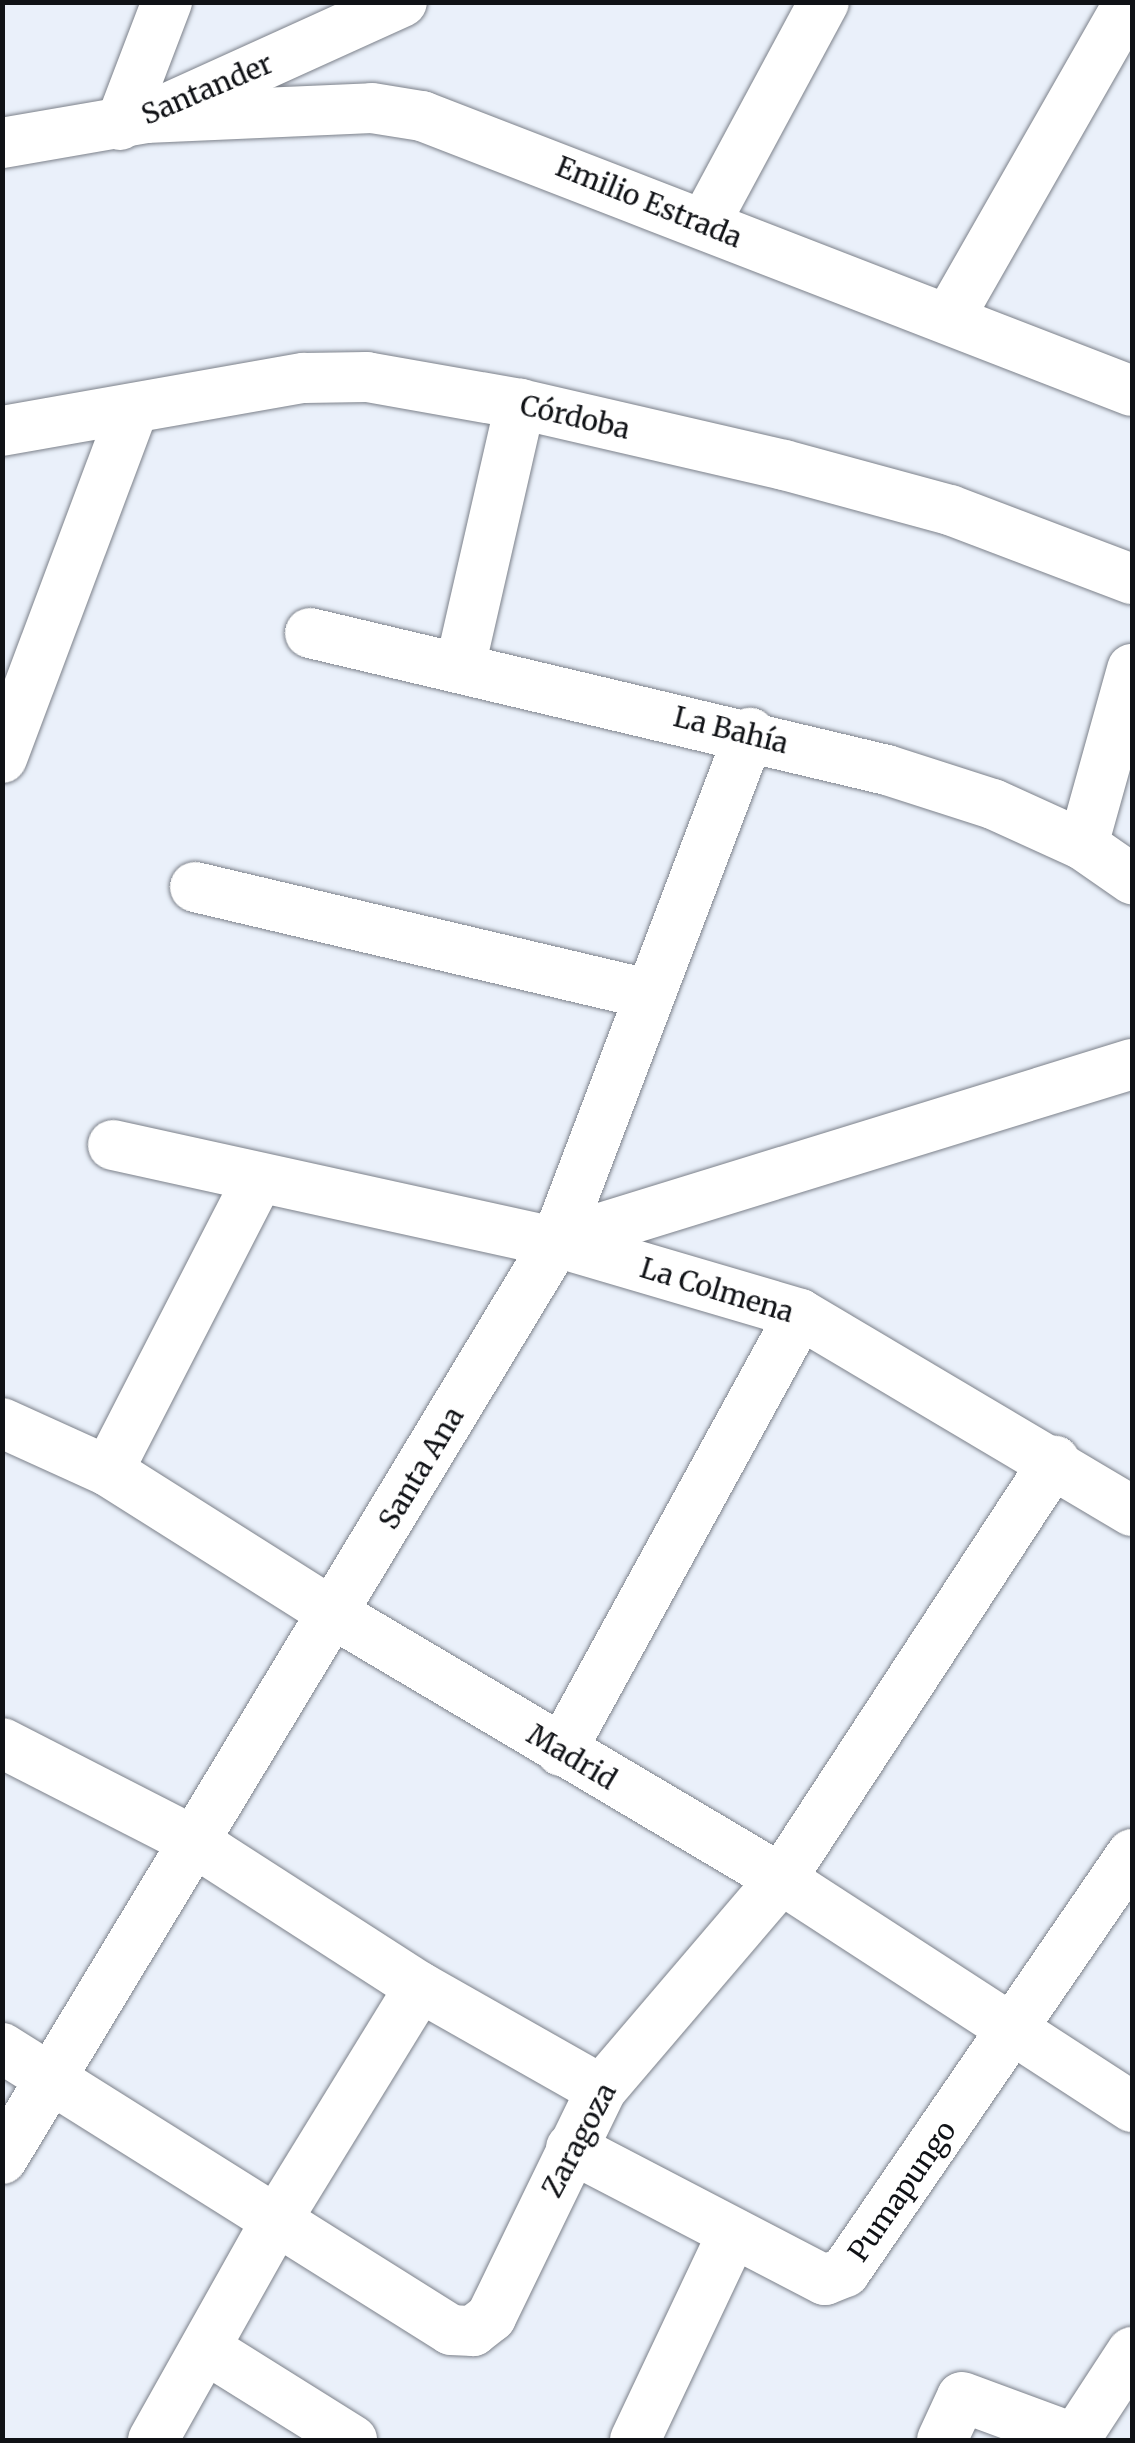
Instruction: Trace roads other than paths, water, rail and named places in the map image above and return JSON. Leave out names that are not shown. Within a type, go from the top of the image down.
[{"type":"street","points":[[133,122],[167,2]]},
{"type":"street","name":"Santander","points":[[2,143],[133,122],[402,2]]},
{"type":"street","points":[[705,222],[824,2]]},
{"type":"street","points":[[950,318],[1130,2]]},
{"type":"street","name":"Emilio Estrada","points":[[133,122],[372,108],[422,116],[705,222],[1132,391]]},
{"type":"street","name":"Córdoba","points":[[2,431],[337,375],[520,404],[950,510],[1132,578]]},
{"type":"street","points":[[460,667],[520,404]]},
{"type":"street","points":[[2,758],[15,699],[133,410]]},
{"type":"street","name":"La Bahía","points":[[310,633],[750,733],[992,804],[1083,845],[1132,879]]},
{"type":"street","points":[[1083,845],[1132,668]]},
{"type":"street","name":"Santa Ana","points":[[2,2159],[190,1839],[334,1614],[556,1242],[646,994],[750,733]]},
{"type":"street","points":[[195,887],[646,994]]},
{"type":"street","points":[[556,1242],[1132,1064]]},
{"type":"street","name":"La Colmena","points":[[113,1145],[258,1181],[556,1242],[800,1314],[1055,1461],[1132,1511]]},
{"type":"street","points":[[108,1471],[258,1181]]},
{"type":"street","points":[[561,1751],[800,1314]]},
{"type":"street","name":"Madrid","points":[[2,1424],[108,1471],[334,1614],[781,1879],[1132,2107]]},
{"type":"street","name":"Zaragoza","points":[[2,2048],[274,2224],[451,2330],[473,2331],[491,2317],[601,2090],[781,1879],[1055,1461]]},
{"type":"street","points":[[2,1742],[190,1839],[420,1987],[601,2090]]},
{"type":"street","name":"Pumapungo","points":[[570,2148],[825,2280],[845,2272],[1132,1854]]},
{"type":"street","points":[[154,2440],[208,2350],[274,2224],[420,1987]]},
{"type":"street","points":[[635,2440],[732,2235]]},
{"type":"street","points":[[208,2350],[352,2440]]},
{"type":"street","points":[[952,2419],[1076,2440],[1132,2352]]}]
